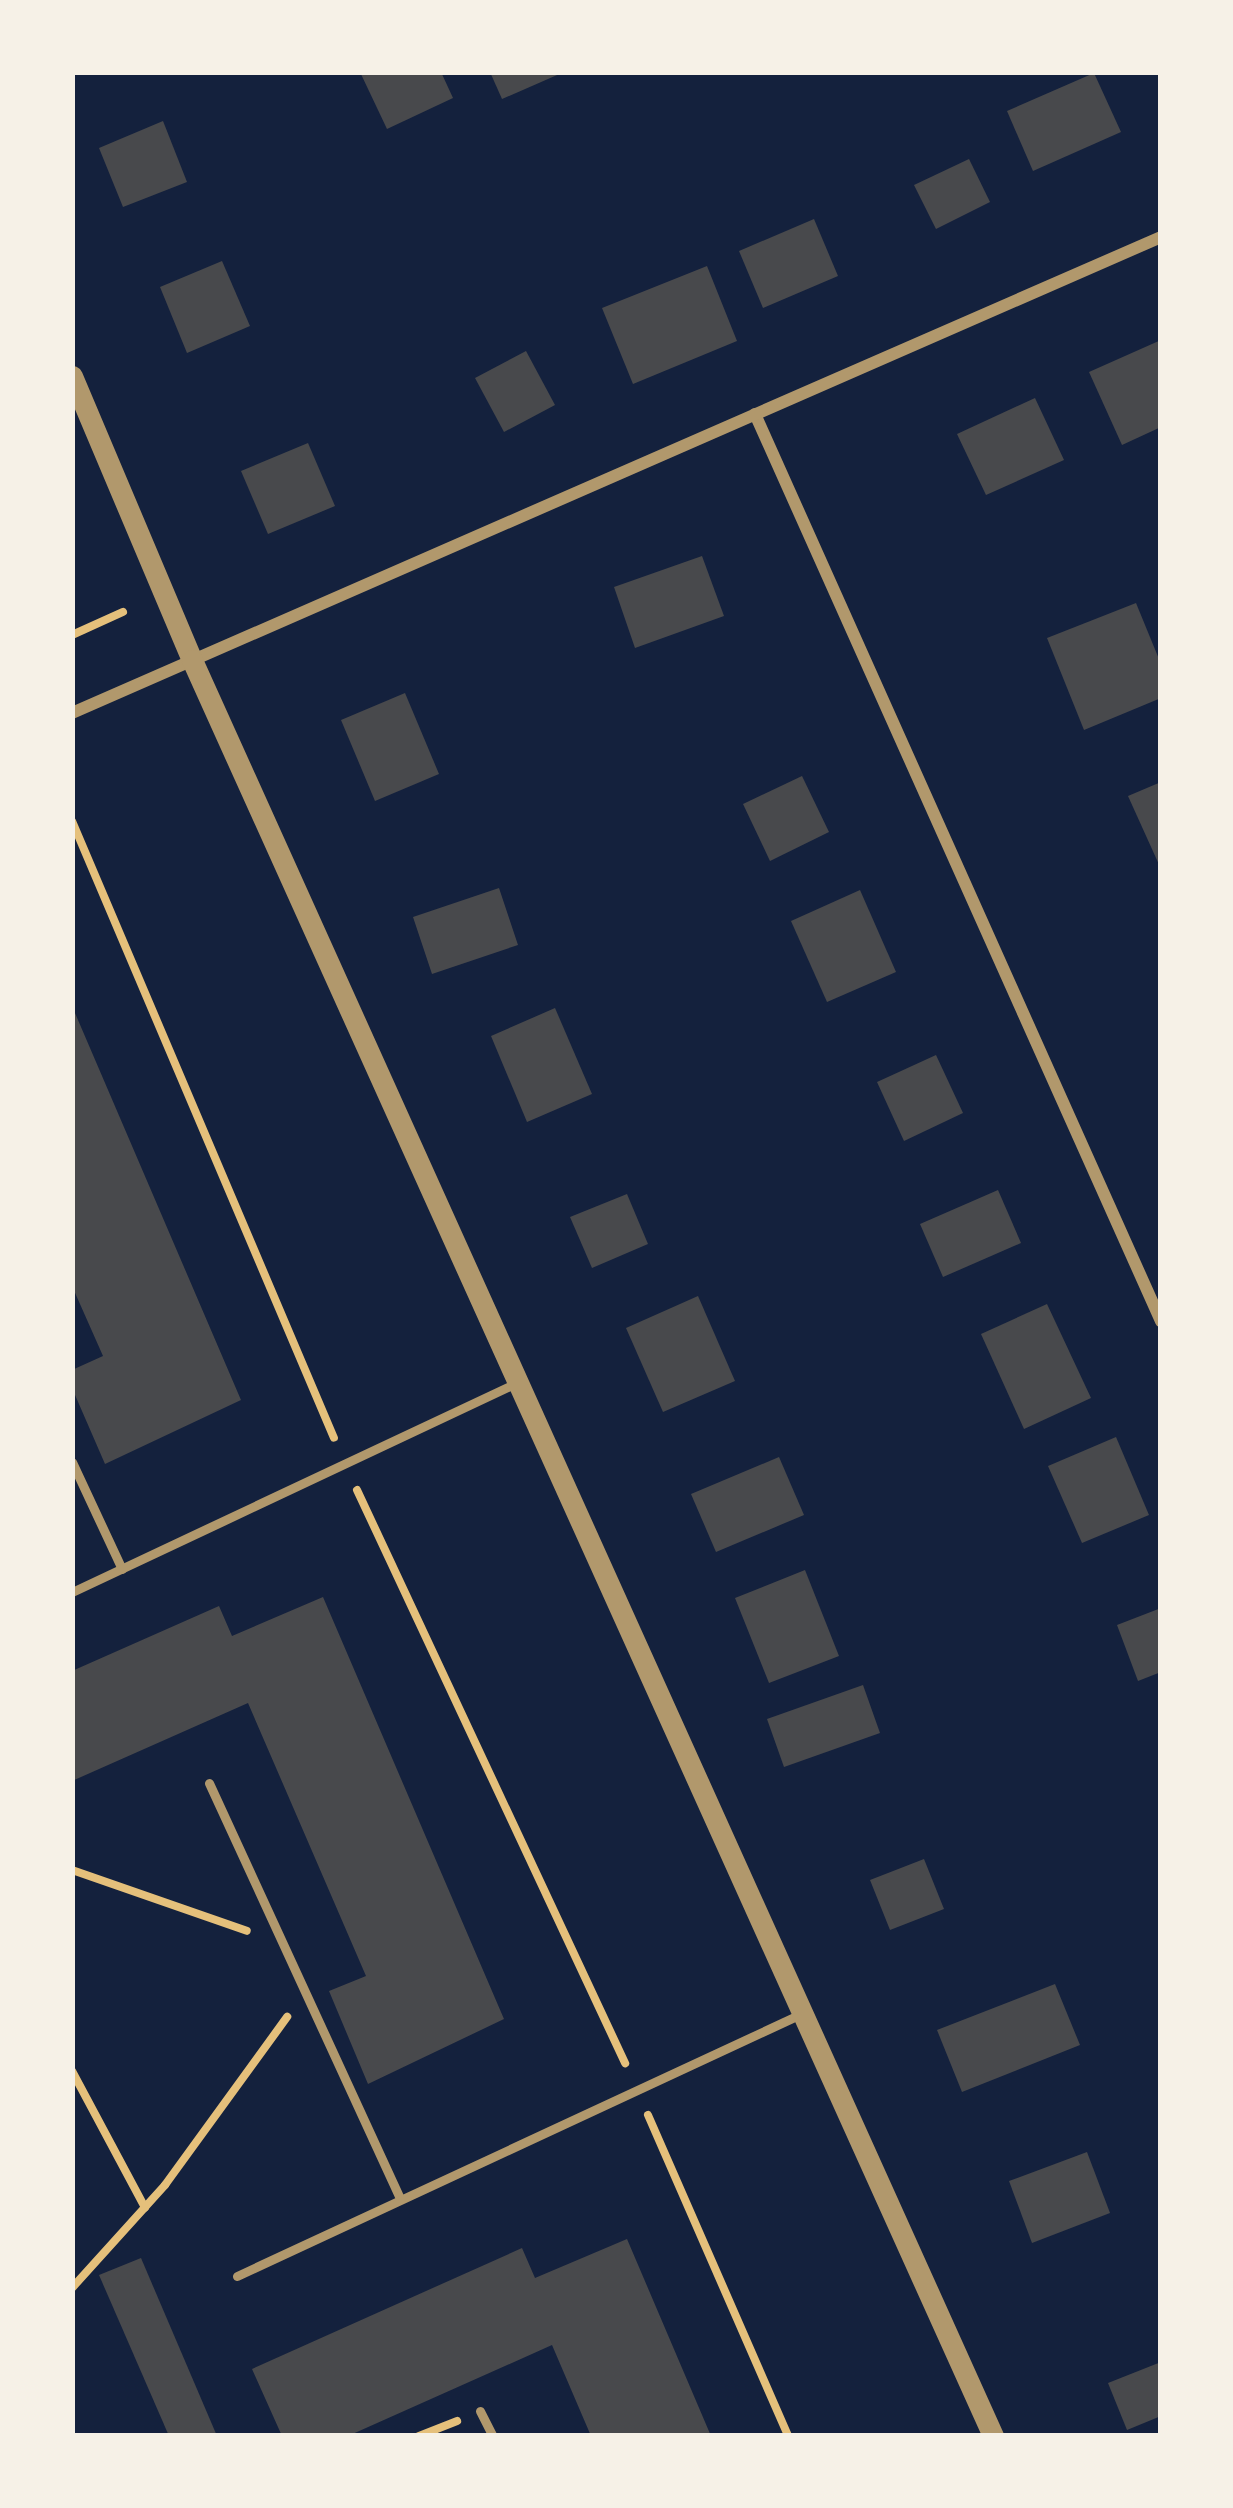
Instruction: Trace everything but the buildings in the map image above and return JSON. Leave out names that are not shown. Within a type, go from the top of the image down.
[{"type":"street","points":[[72,713],[1161,238]]},
{"type":"street","points":[[72,376],[192,659],[993,2436]]},
{"type":"street","points":[[755,415],[1161,1321]]},
{"type":"lane","points":[[72,1592],[518,1382]]},
{"type":"lane","points":[[72,1462],[122,1568]]},
{"type":"lane","points":[[209,1783],[399,2197]]},
{"type":"lane","points":[[238,2276],[399,2197],[801,2014]]},
{"type":"lane","points":[[480,2411],[493,2436]]},
{"type":"path","points":[[72,635],[123,612]]},
{"type":"path","points":[[72,820],[345,1464],[637,2089],[788,2436]]},
{"type":"path","points":[[72,1870],[282,1942]]},
{"type":"path","points":[[72,2288],[145,2208],[305,1992]]},
{"type":"path","points":[[72,2071],[145,2208]]}]
